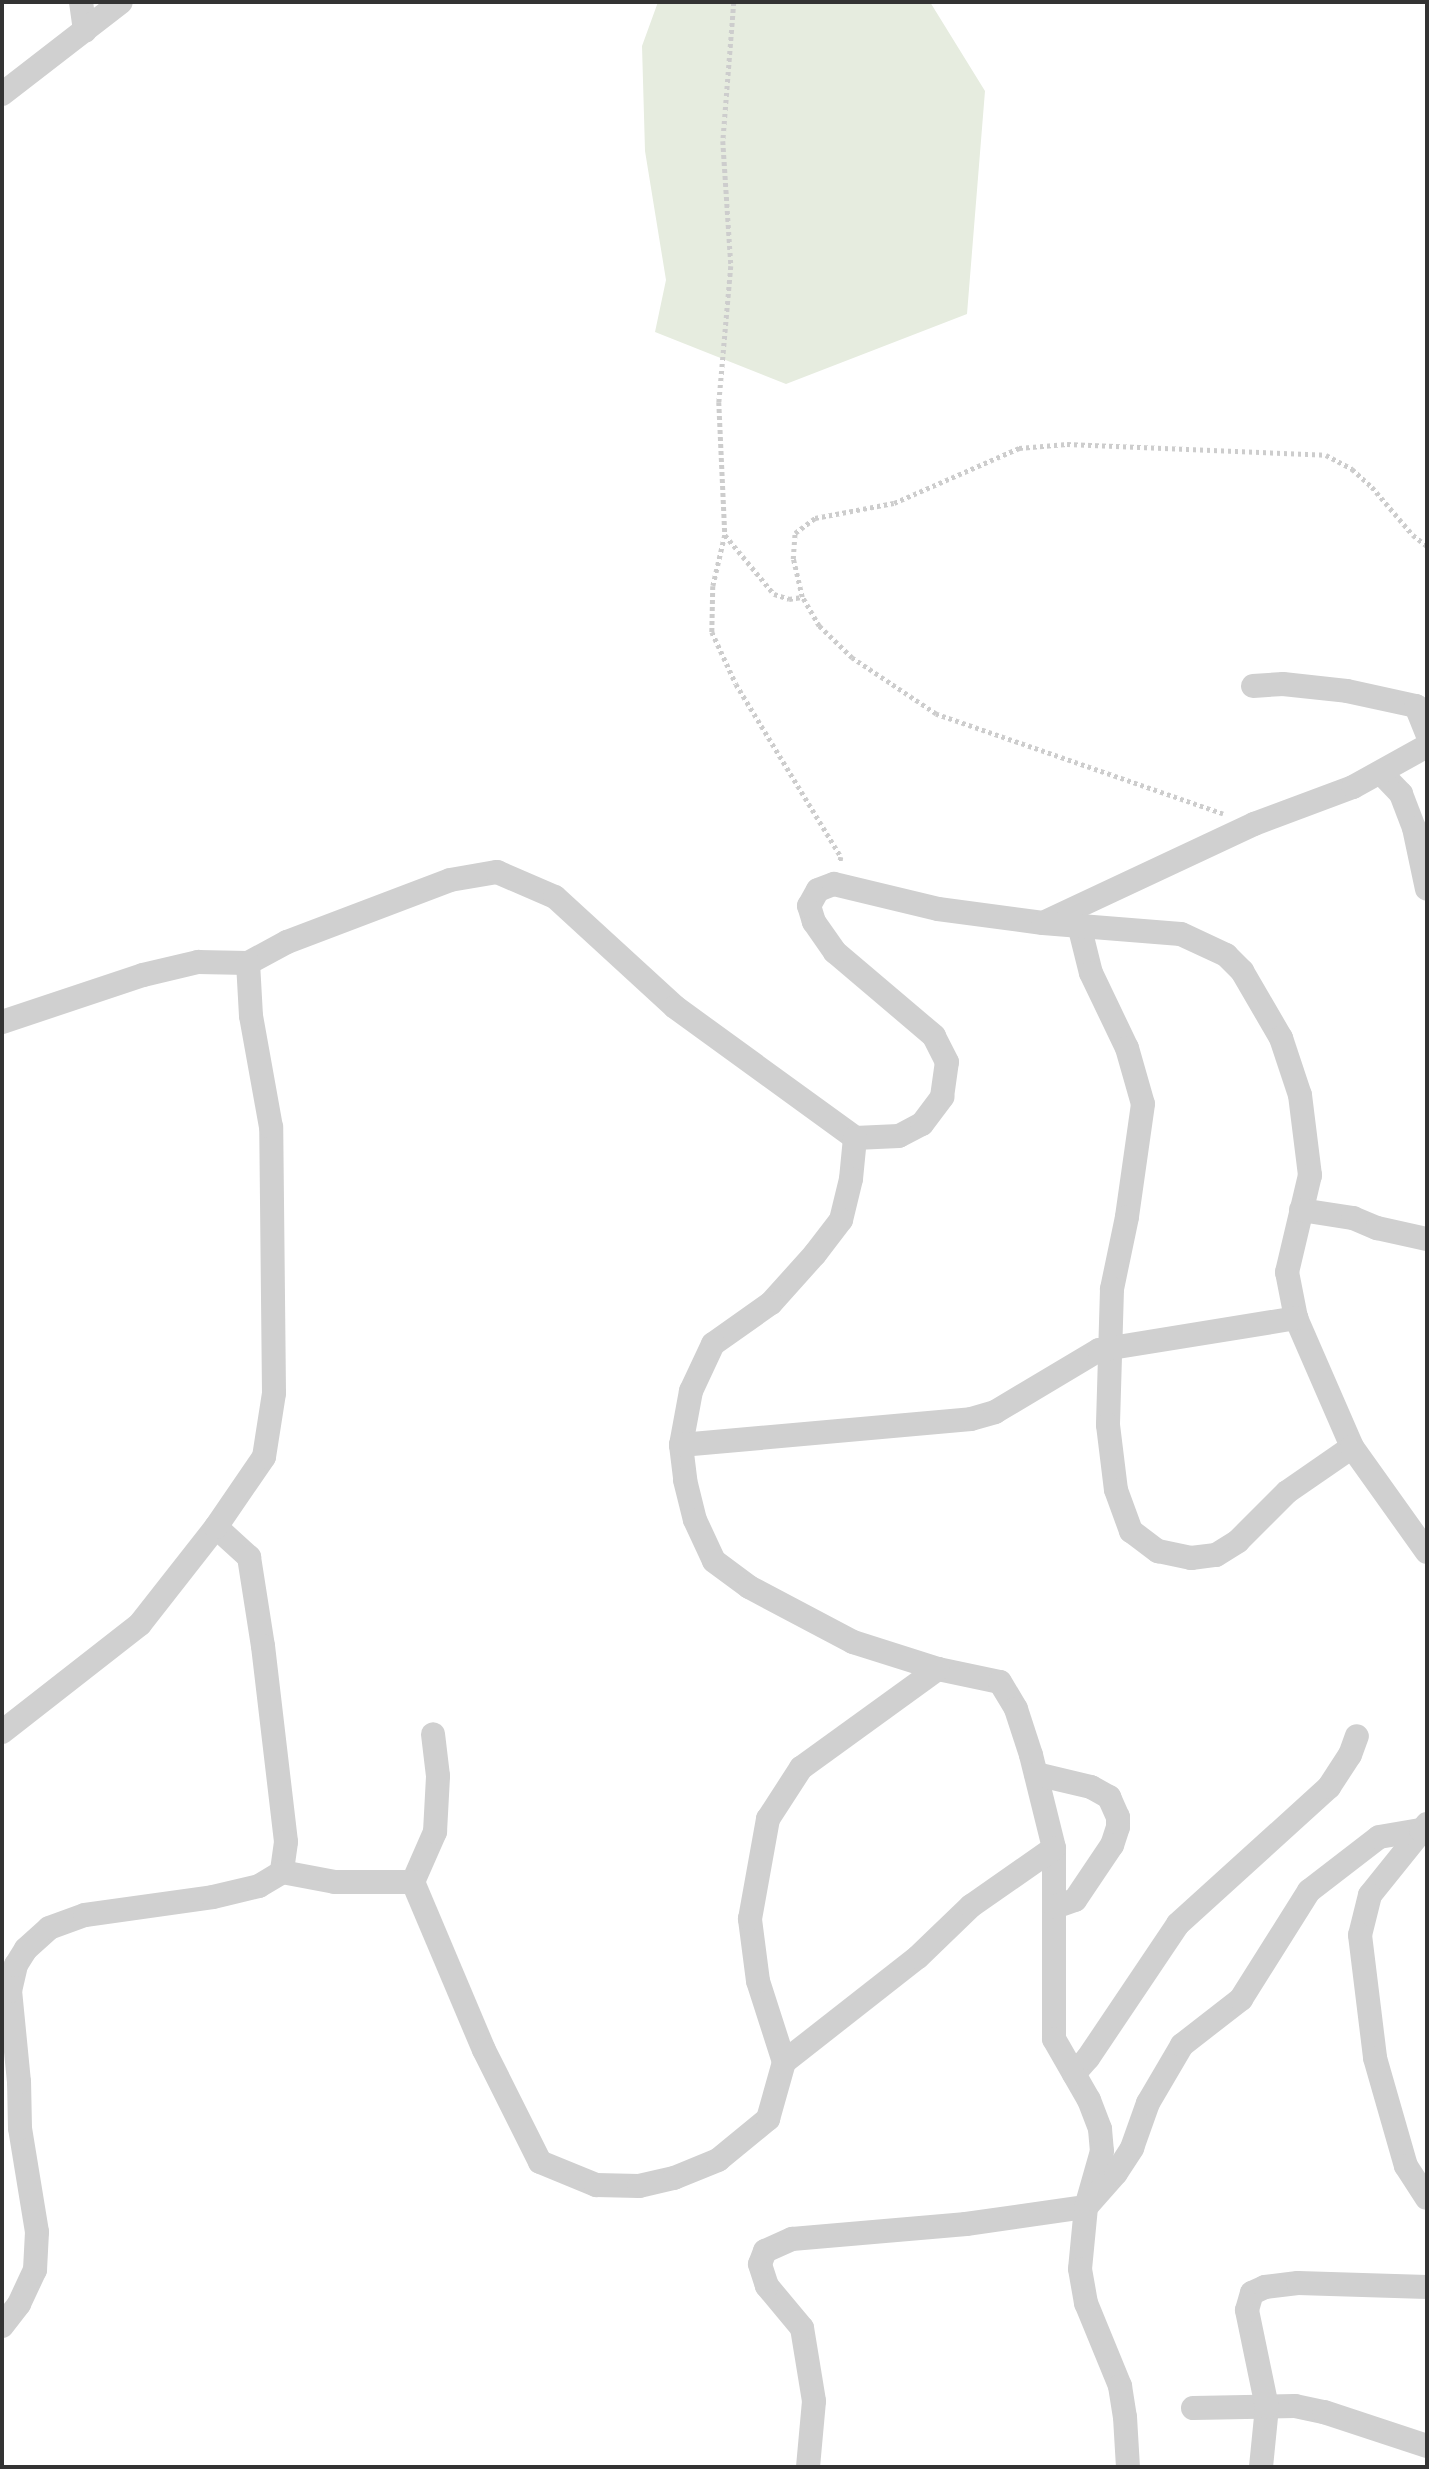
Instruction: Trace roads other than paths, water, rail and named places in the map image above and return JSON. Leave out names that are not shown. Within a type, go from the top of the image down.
[{"type":"street","points":[[81,2],[85,31]]},
{"type":"street","points":[[2,94],[121,2]]},
{"type":"street","points":[[1253,686],[1283,684],[1347,691],[1416,706],[1427,733]]},
{"type":"street","points":[[1043,923],[1254,824],[1381,773],[1427,746]]},
{"type":"street","points":[[1381,773],[1401,794],[1414,828],[1427,889]]},
{"type":"street","points":[[2,1022],[143,975],[198,962],[248,963],[287,942],[450,880],[497,872],[555,897],[675,1007],[855,1138],[899,1136],[922,1124],[942,1097],[947,1062],[934,1036],[835,952],[814,922],[809,906],[818,890],[834,884],[938,909],[1043,923],[1181,934],[1226,955],[1242,971],[1281,1038],[1300,1096],[1310,1175],[1287,1272],[1296,1318],[1352,1447],[1427,1552]]},
{"type":"street","points":[[1079,925],[1091,973],[1127,1048],[1143,1104],[1127,1217],[1112,1289],[1108,1425],[1116,1490],[1131,1531],[1158,1551],[1204,1558],[1227,1549],[1287,1492],[1352,1447]]},
{"type":"street","points":[[2,1732],[140,1624],[216,1527],[264,1457],[274,1393],[271,1127],[251,1016],[248,963]]},
{"type":"street","points":[[855,1138],[851,1179],[841,1220],[771,1303],[713,1344],[691,1391],[681,1444],[685,1480],[695,1520],[715,1561],[749,1587],[853,1642],[938,1669],[1000,1682],[1016,1709],[1036,1774],[1054,1848],[1054,2039],[1089,2100],[1100,2129],[1102,2151],[1086,2207],[1080,2269],[1086,2303],[1120,2386],[1128,2467]]},
{"type":"street","points":[[1301,1210],[1353,1217],[1377,1227],[1427,1239]]},
{"type":"street","points":[[681,1444],[971,1419],[995,1412],[1099,1350],[1296,1318]]},
{"type":"street","points":[[216,1527],[248,1557],[263,1647],[286,1842],[282,1872]]},
{"type":"street","points":[[785,2063],[758,1981],[750,1920],[768,1819],[801,1768],[938,1669]]},
{"type":"street","points":[[433,1734],[438,1776],[435,1832],[413,1882],[484,2050],[540,2162],[596,2185],[639,2186],[685,2174],[718,2160],[768,2119],[785,2063],[918,1957],[971,1906],[1054,1848]]},
{"type":"street","points":[[1074,2074],[1088,2058],[1178,1924],[1329,1787],[1357,1736]]},
{"type":"street","points":[[1036,1774],[1091,1787],[1109,1797],[1118,1817],[1112,1845],[1075,1900],[1055,1907]]},
{"type":"street","points":[[1425,1828],[1370,1895],[1360,1935],[1375,2058],[1406,2166],[1427,2198]]},
{"type":"street","points":[[808,2467],[814,2401],[802,2328],[767,2286],[760,2264],[765,2250],[792,2239],[966,2224],[1086,2207],[1116,2173],[1132,2148],[1148,2103],[1182,2045],[1241,1999],[1309,1891],[1379,1837],[1425,1828]]},
{"type":"street","points":[[2,2326],[19,2304],[35,2270],[37,2232],[11,2131],[19,2082],[10,1991],[16,1965],[26,1948],[49,1928],[85,1915],[213,1897],[259,1886],[282,1872],[335,1882],[413,1882]]},
{"type":"street","points":[[1261,2467],[1267,2407],[1247,2310],[1252,2293],[1265,2287],[1298,2283],[1427,2287]]},
{"type":"street","points":[[1193,2408],[1295,2406],[1324,2412],[1427,2446]]}]
